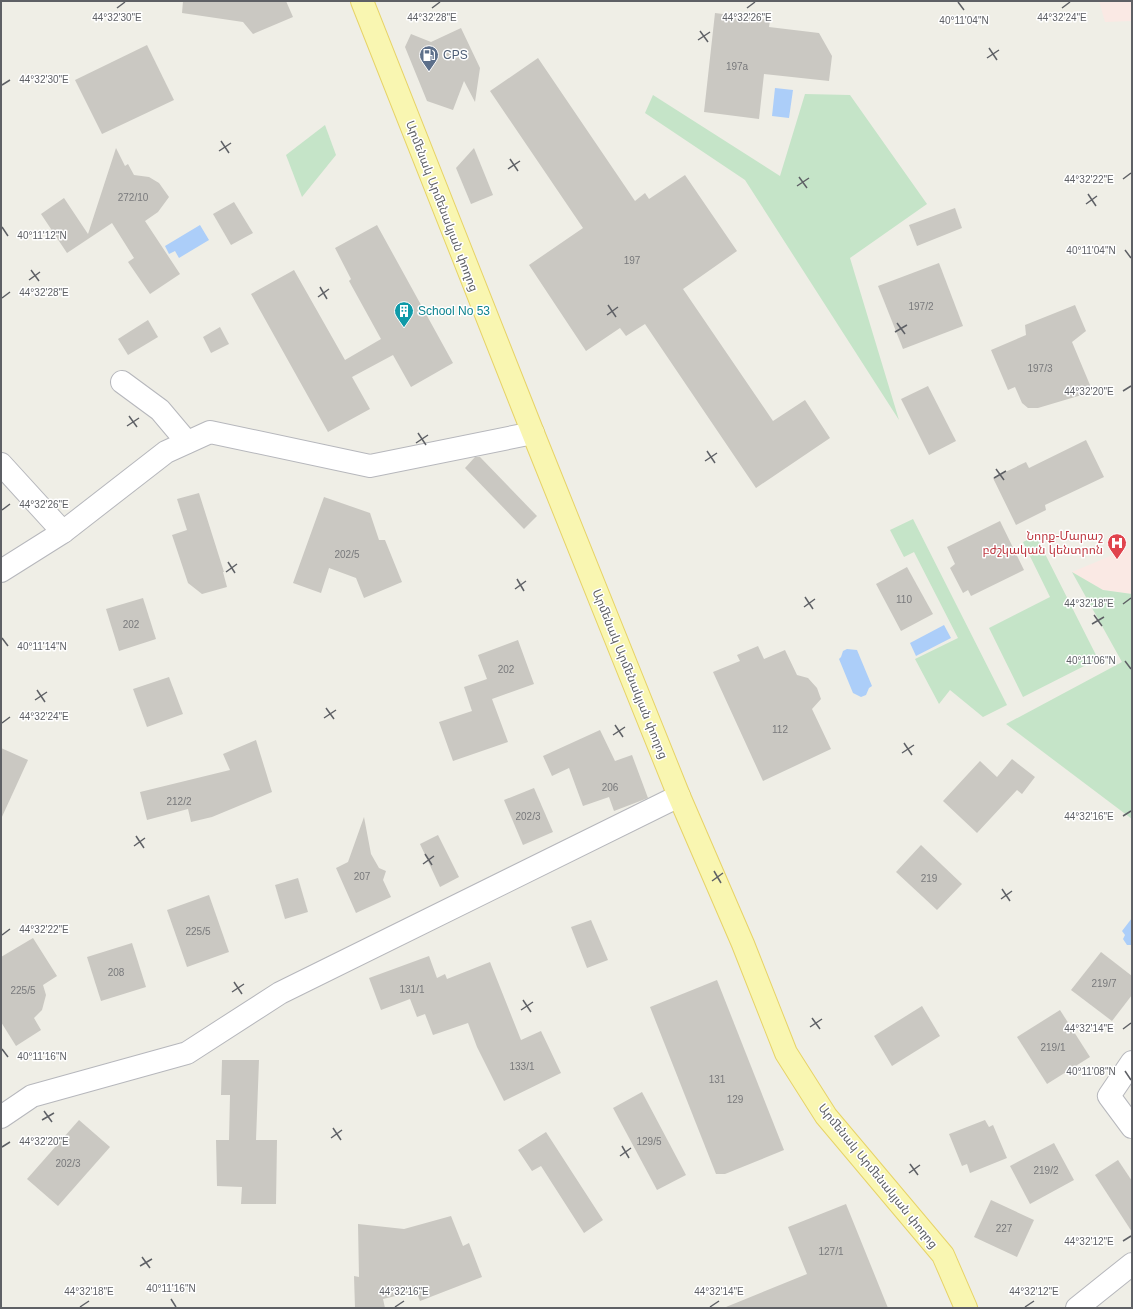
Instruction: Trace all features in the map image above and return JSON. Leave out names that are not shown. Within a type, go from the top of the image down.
[{"type":"main road","name":"Արմենակ Արմենակյան փողոց","points":[[362,1],[679,796],[743,944],[786,1053],[826,1116],[943,1255],[966,1308]]},
{"type":"street","points":[[122,382],[160,410],[187,442]]},
{"type":"street","points":[[1,571],[63,532],[166,452],[210,432],[370,466],[533,433]]},
{"type":"street","points":[[1,464],[63,532]]},
{"type":"street","points":[[1,1117],[32,1096],[188,1053],[280,993],[679,796]]},
{"type":"street","points":[[1132,1062],[1109,1096],[1132,1127]]},
{"type":"street","points":[[1077,1308],[1132,1264]]},
{"type":"shaded area","points":[[1099,1],[1132,1],[1132,21],[1105,22]]},
{"type":"shaded area","name":"Նորք-Մարաշ բժշկական կենտրոն","points":[[1132,547],[1132,594],[1103,590],[1072,572]]},
{"type":"green space","points":[[805,94],[850,95],[927,204],[850,258],[899,420],[745,180],[645,113],[653,95],[780,176]]},
{"type":"green space","points":[[325,125],[336,155],[302,197],[286,155]]},
{"type":"green space","points":[[913,519],[1007,705],[983,717],[950,690],[939,704],[915,659],[958,638],[914,552],[904,557],[890,530]]},
{"type":"green space","points":[[1036,536],[1098,659],[1023,697],[989,628],[1050,597],[1023,542]]},
{"type":"green space","points":[[1072,572],[1103,590],[1132,594],[1132,819],[1006,724],[1122,662]]},
{"type":"water","points":[[775,88],[793,90],[789,118],[772,116]]},
{"type":"water","points":[[200,225],[209,240],[179,258],[175,251],[169,254],[165,246]]},
{"type":"water","points":[[944,625],[951,638],[916,656],[910,643]]},
{"type":"water","points":[[847,649],[857,650],[872,686],[869,688],[866,695],[861,697],[853,693],[839,659],[843,651]]},
{"type":"water","points":[[1132,918],[1132,945],[1127,945],[1123,939],[1125,935],[1122,931]]},
{"type":"building","points":[[183,1],[286,1],[293,17],[253,34],[243,22],[182,13]]},
{"type":"building","points":[[715,13],[770,20],[769,27],[819,33],[832,56],[829,81],[764,74],[759,119],[704,112]]},
{"type":"building","points":[[461,28],[480,68],[475,102],[464,81],[453,110],[427,101],[405,47],[411,34],[431,42]]},
{"type":"building","points":[[147,45],[174,100],[102,134],[75,80]]},
{"type":"building","points":[[538,58],[635,201],[645,193],[649,199],[685,175],[737,251],[683,289],[773,421],[805,400],[830,438],[756,488],[645,324],[626,336],[620,328],[586,351],[529,265],[583,228],[490,91]]},
{"type":"building","points":[[116,148],[125,166],[128,164],[134,175],[149,177],[159,183],[169,197],[158,212],[145,221],[180,274],[150,294],[128,262],[134,258],[112,223],[67,253],[41,214],[64,198],[88,234]]},
{"type":"building","points":[[474,148],[493,195],[471,204],[456,168]]},
{"type":"building","points":[[234,202],[253,233],[231,245],[213,214]]},
{"type":"building","points":[[955,208],[962,228],[917,246],[909,225]]},
{"type":"building","name":"School No 53","points":[[377,225],[453,363],[411,387],[393,355],[352,377],[370,409],[328,432],[251,294],[294,270],[345,360],[381,339],[349,281],[351,279],[335,248]]},
{"type":"building","points":[[939,263],[963,326],[903,349],[878,286]]},
{"type":"building","points":[[1075,305],[1086,331],[1072,342],[1090,385],[1085,394],[1038,408],[1028,408],[1022,403],[1015,387],[1008,390],[991,350],[1026,335],[1025,325]]},
{"type":"building","points":[[148,320],[158,337],[128,355],[118,339]]},
{"type":"building","points":[[220,327],[229,344],[211,353],[203,337]]},
{"type":"building","points":[[928,386],[956,441],[929,455],[901,399]]},
{"type":"building","points":[[1086,440],[1104,477],[1045,505],[1046,510],[1016,525],[993,478],[1026,462],[1029,468]]},
{"type":"building","points":[[475,457],[480,457],[537,516],[524,529],[465,468]]},
{"type":"building","points":[[199,493],[224,572],[227,587],[202,594],[188,583],[172,535],[187,530],[177,499]]},
{"type":"building","points":[[324,497],[370,513],[379,540],[385,540],[402,582],[364,598],[356,578],[329,568],[321,593],[293,583]]},
{"type":"building","points":[[1000,521],[1024,570],[971,596],[968,590],[963,593],[950,568],[955,564],[947,547]]},
{"type":"building","points":[[907,567],[933,614],[901,631],[876,584]]},
{"type":"building","points":[[143,598],[156,639],[119,651],[106,609]]},
{"type":"building","points":[[518,640],[534,684],[492,699],[508,742],[453,761],[439,722],[472,711],[464,687],[487,679],[478,655]]},
{"type":"building","points":[[758,646],[764,659],[785,650],[797,675],[808,678],[817,688],[821,699],[812,709],[831,749],[763,781],[713,672],[740,661],[737,655]]},
{"type":"building","points":[[169,677],[183,714],[147,727],[133,689]]},
{"type":"building","points":[[600,730],[615,761],[632,755],[648,798],[614,811],[609,797],[583,806],[569,768],[552,776],[543,756]]},
{"type":"building","points":[[256,740],[272,792],[212,817],[191,822],[188,809],[147,820],[140,792],[230,770],[223,754]]},
{"type":"building","points":[[1,748],[28,760],[1,819]]},
{"type":"building","points":[[1012,759],[1035,777],[1022,794],[1017,790],[977,833],[943,801],[980,761],[997,777]]},
{"type":"building","points":[[534,788],[553,832],[523,845],[504,800]]},
{"type":"building","points":[[364,817],[371,854],[379,868],[386,871],[383,880],[391,897],[356,913],[336,868],[348,862]]},
{"type":"building","points":[[438,835],[459,877],[440,887],[420,844]]},
{"type":"building","points":[[921,845],[962,884],[937,910],[896,872]]},
{"type":"building","points":[[298,878],[308,912],[285,919],[275,885]]},
{"type":"building","points":[[209,895],[229,952],[187,967],[167,910]]},
{"type":"building","points":[[591,920],[608,960],[587,968],[571,927]]},
{"type":"building","points":[[33,938],[57,976],[43,985],[46,995],[42,1010],[34,1018],[41,1030],[16,1046],[1,1022],[1,957]]},
{"type":"building","points":[[132,943],[146,987],[101,1001],[87,957]]},
{"type":"building","points":[[1101,952],[1132,976],[1132,995],[1112,1021],[1071,990]]},
{"type":"building","points":[[429,956],[437,978],[445,974],[447,979],[490,962],[521,1040],[541,1031],[561,1073],[504,1101],[477,1047],[468,1023],[433,1035],[425,1014],[417,1017],[410,999],[381,1010],[369,978]]},
{"type":"building","points":[[717,980],[784,1150],[725,1174],[716,1174],[650,1007]]},
{"type":"building","points":[[922,1006],[940,1036],[892,1066],[874,1036]]},
{"type":"building","points":[[1060,1010],[1090,1057],[1047,1084],[1017,1037]]},
{"type":"building","points":[[222,1060],[259,1060],[256,1140],[277,1140],[276,1204],[241,1204],[242,1187],[217,1186],[216,1140],[229,1140],[230,1095],[221,1095]]},
{"type":"building","points":[[642,1092],[686,1175],[657,1190],[613,1108]]},
{"type":"building","points":[[79,1120],[110,1147],[58,1206],[27,1179]]},
{"type":"building","points":[[985,1120],[989,1127],[993,1125],[1007,1158],[970,1173],[967,1164],[962,1166],[949,1134]]},
{"type":"building","points":[[546,1132],[603,1220],[584,1233],[541,1166],[532,1171],[518,1150]]},
{"type":"building","points":[[1054,1143],[1074,1180],[1030,1204],[1010,1166]]},
{"type":"building","points":[[1118,1160],[1132,1181],[1132,1232],[1095,1175]]},
{"type":"building","points":[[991,1200],[1034,1220],[1017,1257],[974,1237]]},
{"type":"building","points":[[846,1204],[888,1308],[726,1308],[807,1274],[788,1227]]},
{"type":"building","points":[[451,1216],[463,1246],[469,1243],[482,1277],[420,1301],[416,1291],[383,1299],[385,1308],[355,1308],[354,1276],[359,1277],[358,1224],[404,1229]]},
{"type":"place","name":"CPS","points":[[429,72]]},
{"type":"place","name":"School No 53","points":[[404,328]]},
{"type":"place","name":"Նորք-Մարաշ բժշկական կենտրոն","points":[[1117,560]]}]
